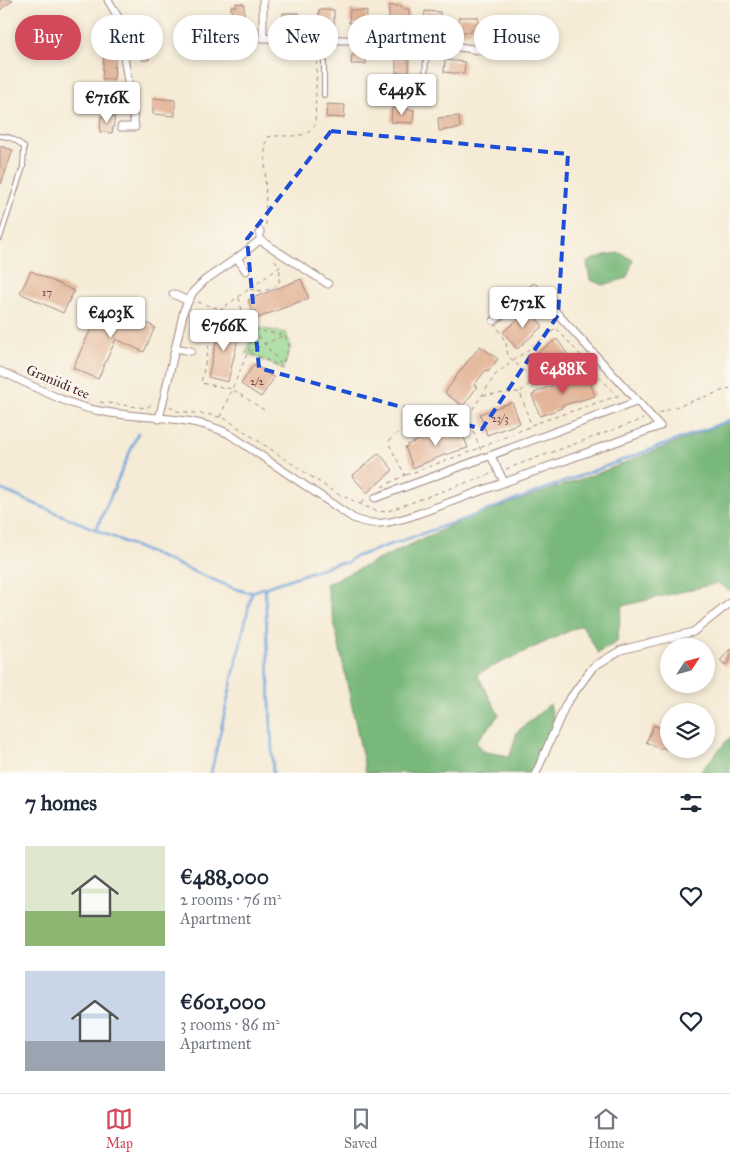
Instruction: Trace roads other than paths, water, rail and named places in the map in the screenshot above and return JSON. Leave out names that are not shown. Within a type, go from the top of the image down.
[{"type":"street","points":[[108,0],[118,17],[135,127],[121,127]]},
{"type":"street","points":[[263,0],[263,38],[268,38]]},
{"type":"street","points":[[260,232],[260,240]]},
{"type":"street","points":[[159,419],[184,310],[192,301],[194,292],[205,280],[260,240]]},
{"type":"street","points":[[260,240],[328,284]]},
{"type":"street","points":[[237,258],[246,271]]},
{"type":"street","points":[[373,497],[636,402],[534,288],[494,322]]},
{"type":"street","points":[[173,294],[192,301]]},
{"type":"street","points":[[175,348],[191,351]]},
{"type":"street","name":"Graniidi tee","points":[[0,371],[79,406],[100,411],[190,422],[217,428],[229,434],[353,518],[362,522],[381,524],[660,426],[636,402]]},
{"type":"street","points":[[487,457],[499,471],[504,482]]},
{"type":"street","points":[[536,773],[566,704],[592,667],[621,650],[693,632],[730,603]]},
{"type":"lane","points":[[322,60],[324,94]]},
{"type":"lane","points":[[424,94],[426,60]]},
{"type":"lane","points":[[0,136],[16,140],[24,147],[23,166],[0,238]]},
{"type":"waterway","points":[[211,773],[252,592],[337,563],[347,563],[352,558],[464,519],[730,420]]},
{"type":"waterway","points":[[96,530],[138,433]]},
{"type":"waterway","points":[[0,489],[233,588],[252,592]]},
{"type":"waterway","points":[[265,588],[273,773]]}]
